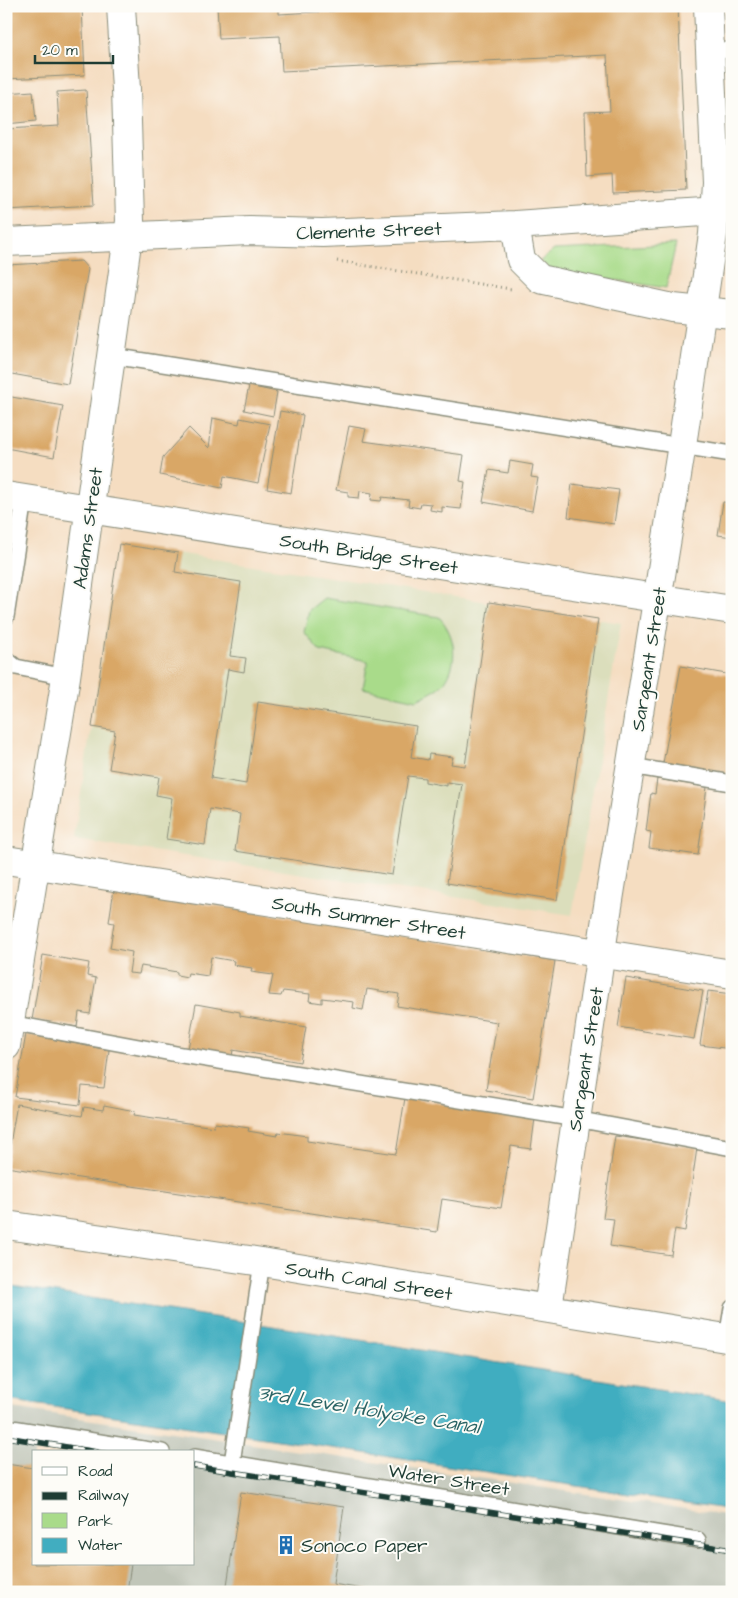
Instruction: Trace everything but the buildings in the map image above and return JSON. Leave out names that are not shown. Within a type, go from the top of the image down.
[{"type":"street","name":"Adams Street","points":[[8,1031],[66,677],[130,221],[126,89],[121,6]]},
{"type":"street","name":"Sargeant Street","points":[[548,1308],[601,954],[682,446],[713,234],[723,211],[716,182],[721,50],[708,6]]},
{"type":"street","name":"Clemente Street","points":[[6,242],[249,231],[322,233],[515,225],[723,211]]},
{"type":"street","points":[[515,225],[521,260],[540,279],[673,308],[732,314]]},
{"type":"street","name":"South Bridge Street","points":[[15,498],[732,610]]},
{"type":"street","name":"South Summer Street","points":[[6,860],[732,974]]},
{"type":"street","name":"South Canal Street","points":[[6,1225],[262,1262],[729,1339]]},
{"type":"lane","points":[[112,356],[732,454]]},
{"type":"lane","points":[[6,617],[15,498]]},
{"type":"lane","points":[[6,659],[16,666],[66,677]]},
{"type":"lane","points":[[631,766],[732,783]]},
{"type":"lane","points":[[8,1031],[182,1055],[576,1119],[732,1148]]},
{"type":"lane","points":[[232,1463],[262,1262]]},
{"type":"lane","points":[[729,1339],[732,1308]]},
{"type":"lane","points":[[6,1428],[149,1450]]},
{"type":"lane","name":"Water Street","points":[[195,1457],[698,1540]]},
{"type":"path","points":[[331,260],[514,290]]},
{"type":"shaded area","points":[[119,544],[621,623],[572,915],[74,839]]},
{"type":"shaded area","points":[[6,1407],[732,1516],[732,1592],[6,1592]]},
{"type":"green space","points":[[676,244],[666,288],[551,270],[540,261],[554,250]]},
{"type":"green space","points":[[324,598],[439,617],[449,632],[453,649],[452,667],[444,683],[436,690],[417,700],[363,688],[368,661],[320,651],[304,632],[309,610]]},
{"type":"water","name":"3rd Level Holyoke Canal","points":[[6,1285],[305,1331],[732,1401],[732,1510],[6,1400]]},
{"type":"railway","points":[[6,1437],[85,1450]]},
{"type":"railway","points":[[195,1466],[732,1550]]},
{"type":"place","name":"Sonoco Paper","points":[[286,1545]]}]
